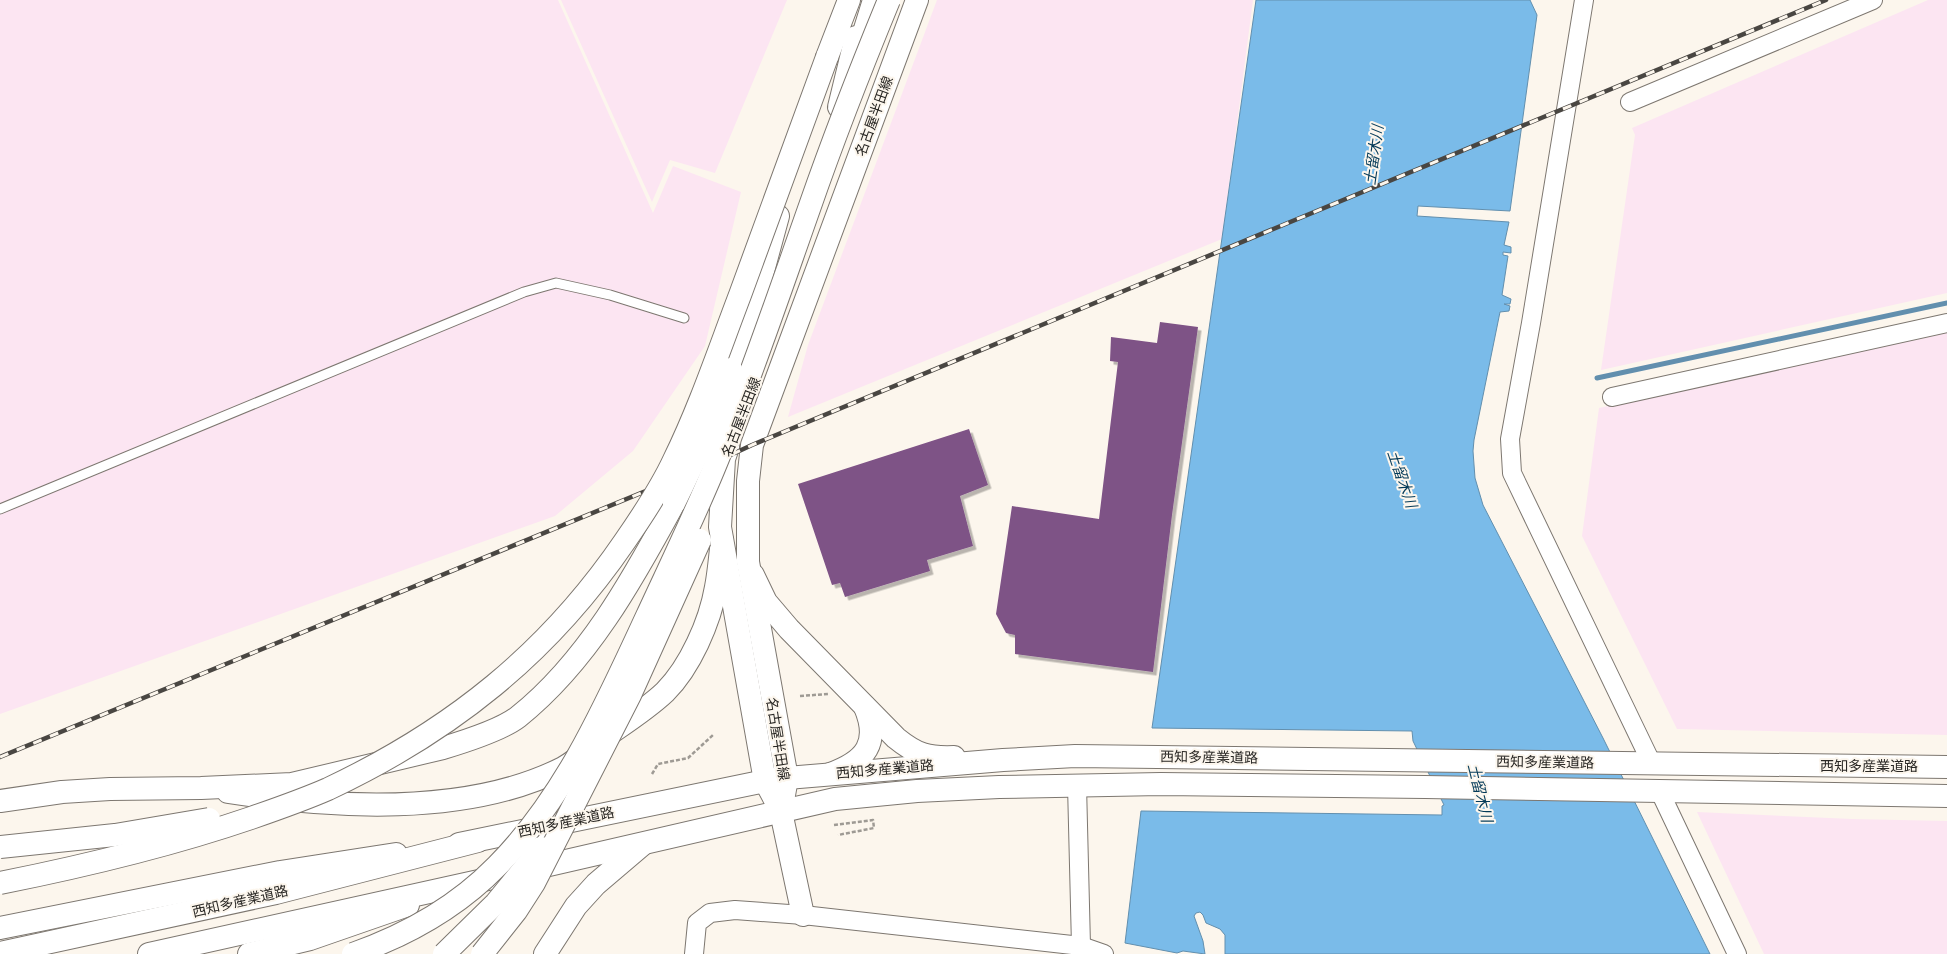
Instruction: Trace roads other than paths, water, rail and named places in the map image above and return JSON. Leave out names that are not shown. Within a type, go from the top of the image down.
[{"type":"main road","points":[[0,883],[123,856],[222,828],[326,790],[389,757],[452,719],[515,669],[564,620],[590,590],[634,529],[671,467],[689,426],[849,0]]},
{"type":"main road","name":"名古屋半田線","points":[[781,812],[765,781],[722,540],[720,527],[724,459],[761,364],[797,263],[830,141],[865,0]]},
{"type":"main road","points":[[830,141],[874,0]]},
{"type":"main road","points":[[482,954],[516,912],[534,883],[630,695],[703,532],[763,382],[867,79],[890,0]]},
{"type":"main road","points":[[354,954],[405,933],[431,918],[465,894],[496,868],[540,814],[558,788],[587,739],[619,678],[717,461],[762,341],[811,203],[890,0]]},
{"type":"main road","name":"名古屋半田線","points":[[781,812],[787,778],[748,562],[748,481],[752,445],[917,0]]},
{"type":"main road","points":[[0,801],[62,792],[292,784],[459,744],[517,718],[564,672],[588,643],[634,574],[674,503],[696,460],[714,418],[751,312],[800,132]]},
{"type":"main road","points":[[201,788],[264,798],[329,803],[377,805],[415,803],[490,793],[530,782],[564,767],[649,706],[666,691],[681,672],[694,648],[705,622],[716,588],[722,540]]},
{"type":"main road","points":[[748,562],[766,602],[798,638],[865,707],[896,738],[915,752],[925,756],[938,758],[1018,755],[1075,756]]},
{"type":"main road","points":[[764,654],[773,641],[780,637],[789,636],[798,638]]},
{"type":"main road","points":[[830,774],[856,763],[867,749],[872,730],[865,707]]},
{"type":"main road","name":"西知多産業道路","points":[[0,953],[276,893],[478,841],[765,781],[787,778],[1002,760],[1075,756],[1947,767]]},
{"type":"main road","points":[[0,847],[115,835],[219,817],[301,793],[389,757]]},
{"type":"main road","name":"西知多産業道路","points":[[149,954],[490,879],[646,842],[835,800],[917,791],[1077,785],[1425,787],[1947,796]]},
{"type":"main road","points":[[444,954],[496,903],[574,804]]},
{"type":"main road","points":[[781,812],[803,915]]},
{"type":"main road","name":"西知多産業道路","points":[[0,928],[280,872],[478,841]]},
{"type":"main road","points":[[545,954],[576,906],[596,884],[646,842]]},
{"type":"main road","name":"西知多産業道路","points":[[249,954],[310,939],[400,907],[490,879]]},
{"type":"street","points":[[1584,0],[1531,323],[1510,440],[1512,473],[1644,763]]},
{"type":"street","points":[[1630,102],[1873,0]]},
{"type":"street","points":[[1612,397],[1947,323]]},
{"type":"street","points":[[1077,785],[1081,946]]},
{"type":"street","points":[[1654,791],[1737,954]]},
{"type":"street","points":[[694,954],[697,923],[710,913],[735,910],[803,915],[1081,946],[1104,954]]},
{"type":"lane","points":[[0,509],[524,292],[556,283],[610,295],[684,318]]},
{"type":"water","name":"土留木川","points":[[1256,0],[1530,0],[1537,15],[1510,211],[1418,206],[1417,216],[1509,222],[1504,245],[1511,247],[1511,253],[1503,252],[1503,255],[1508,256],[1502,295],[1511,299],[1510,304],[1504,304],[1510,306],[1509,311],[1500,312],[1474,440],[1473,451],[1475,478],[1483,505],[1603,738],[1710,954],[1225,954],[1225,935],[1220,929],[1206,923],[1200,912],[1196,913],[1194,916],[1203,941],[1205,954],[1183,951],[1177,953],[1125,943],[1141,811],[1442,815],[1442,806],[1444,805],[1413,741],[1412,731],[1152,728]]},
{"type":"waterway","points":[[1597,378],[1947,303]]},
{"type":"railway","points":[[0,757],[709,465],[752,445],[1826,0]]}]
